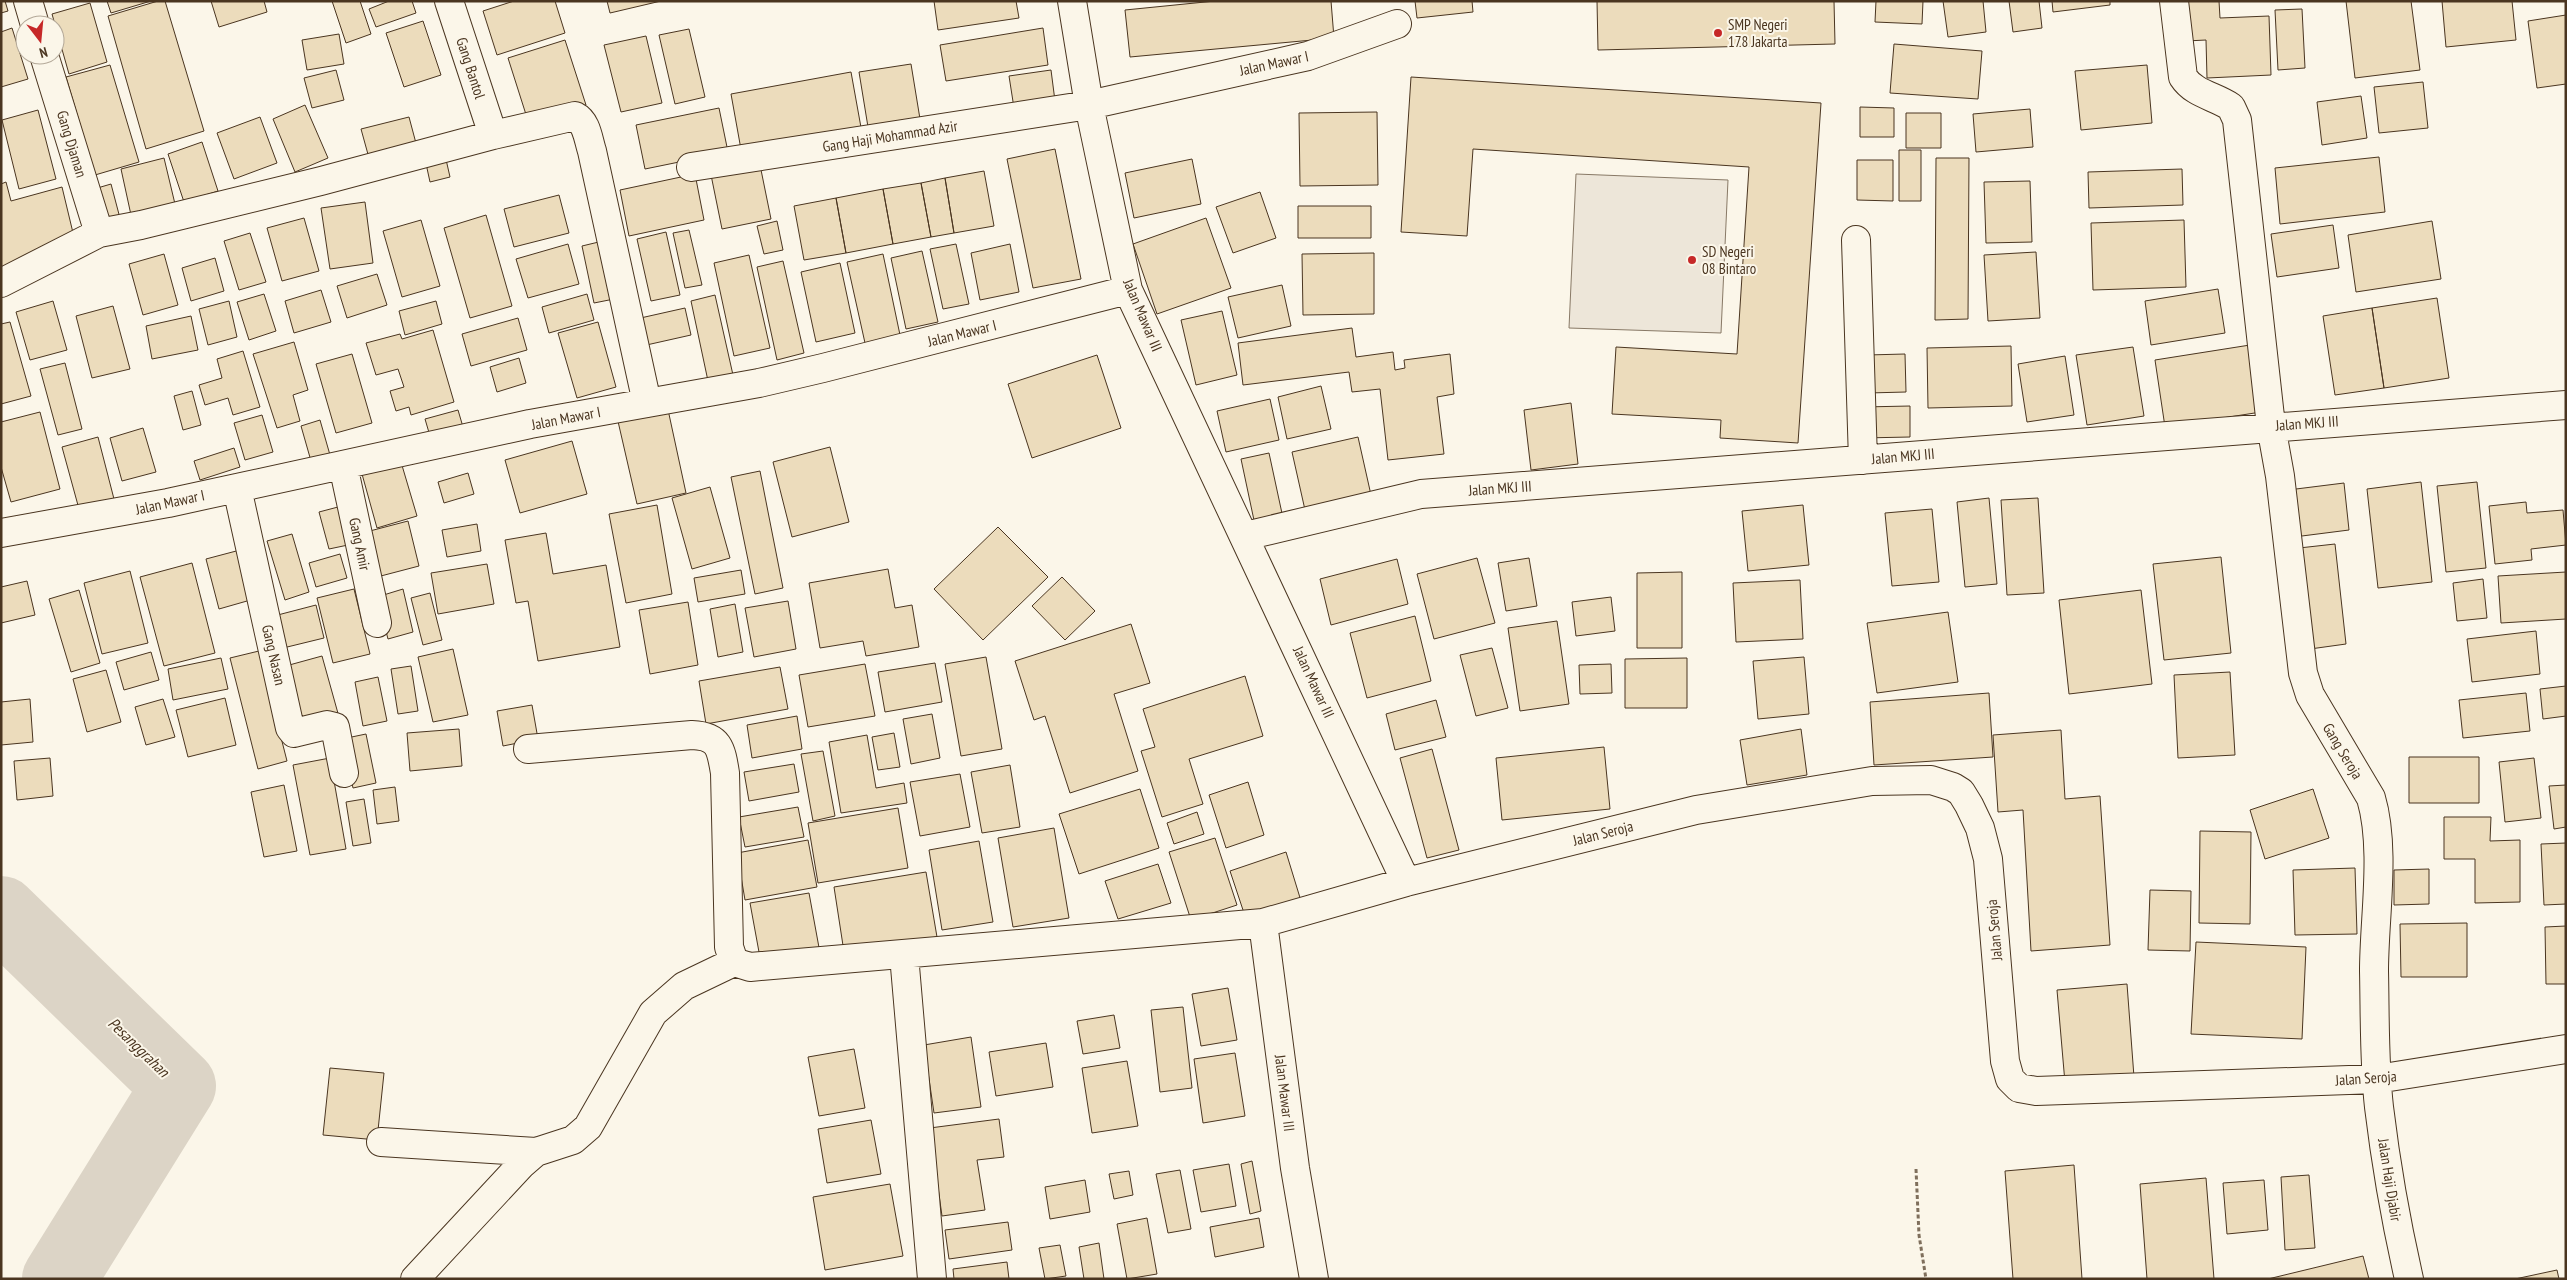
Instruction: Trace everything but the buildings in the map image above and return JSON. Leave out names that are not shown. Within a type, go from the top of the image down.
[{"type":"street","points":[[28,1],[32,15]]},
{"type":"street","name":"Gang Bantol","points":[[449,1],[493,135]]},
{"type":"street","name":"Jalan Mawar III","points":[[1072,1],[1089,104],[1128,290],[1406,882]]},
{"type":"street","name":"Gang Seroja","points":[[2174,1],[2183,77],[2189,86],[2222,101],[2235,112],[2271,426],[2280,476],[2303,673],[2310,696],[2371,798],[2376,813],[2378,845],[2374,971],[2378,1079]]},
{"type":"street","name":"Jalan Mawar I","points":[[1089,104],[1308,56],[1397,24]]},
{"type":"street","name":"Gang Djaman","points":[[47,65],[99,233]]},
{"type":"street","name":"Gang Haji Mohammad Azir","points":[[691,167],[1089,104]]},
{"type":"street","points":[[1,283],[99,233],[141,225],[321,182],[493,135],[575,116],[581,119],[592,151],[647,403]]},
{"type":"street","points":[[1856,240],[1863,460]]},
{"type":"street","name":"Jalan Mawar I","points":[[1,533],[74,522],[530,424],[823,368],[1128,290]]},
{"type":"street","name":"Jalan MKJ III","points":[[1245,536],[1421,494],[2566,404]]},
{"type":"street","name":"Gang Amir","points":[[343,465],[377,623]]},
{"type":"street","name":"Gang Nasan","points":[[237,488],[290,728],[294,733],[328,725],[335,727],[344,772]]},
{"type":"street","points":[[528,749],[692,735],[706,736],[716,742],[722,757],[725,773],[728,947],[734,962]]},
{"type":"street","name":"Jalan Seroja","points":[[1406,882],[1696,810],[1872,781],[1931,780],[1953,787],[1961,792],[1980,828],[1988,859],[2004,1061],[2010,1079],[2019,1088],[2036,1091],[2378,1079],[2566,1049]]},
{"type":"street","points":[[415,1279],[520,1165],[536,1152],[573,1140],[588,1127],[653,1014],[668,998],[684,986],[734,962],[750,967],[904,956],[1263,924],[1406,882]]},
{"type":"street","name":"Jalan Mawar III","points":[[1263,924],[1295,1168],[1314,1279]]},
{"type":"street","points":[[904,956],[932,1279]]},
{"type":"street","name":"Jalan Haji Djabir","points":[[2378,1079],[2379,1107],[2398,1230],[2409,1279]]},
{"type":"street","points":[[381,1142],[536,1152]]},
{"type":"path","points":[[1916,1169],[1919,1235],[1926,1279]]},
{"type":"shaded area","points":[[1576,174],[1728,180],[1721,333],[1569,328]]},
{"type":"waterway","name":"Pesanggrahan","points":[[1,913],[179,1086],[59,1279]]},
{"type":"place","name":"SMP Negeri 178 Jakarta","points":[[1718,33]]},
{"type":"place","name":"SD Negeri 08 Bintaro","points":[[1692,260]]}]
